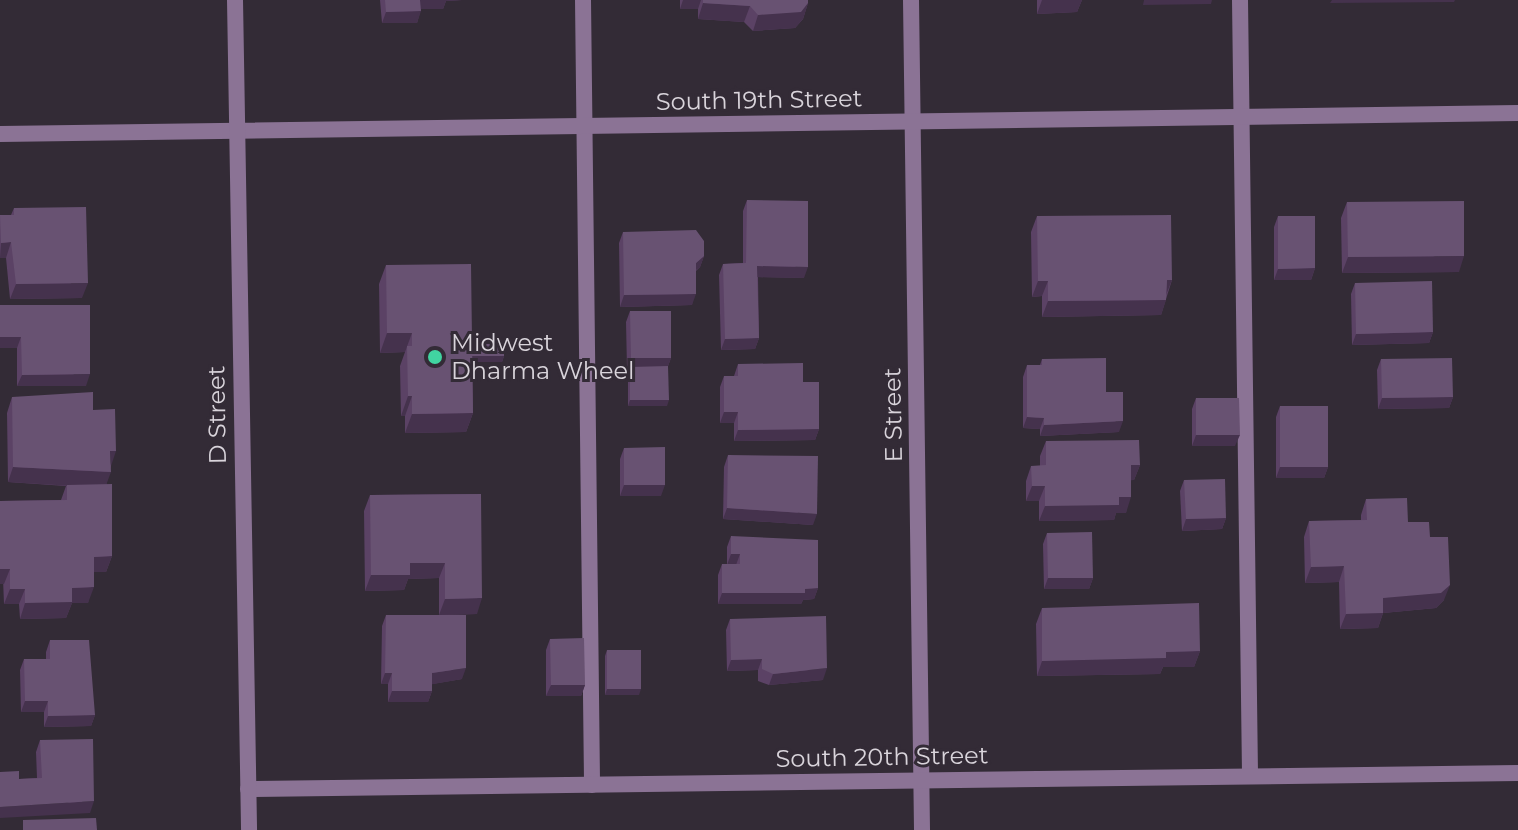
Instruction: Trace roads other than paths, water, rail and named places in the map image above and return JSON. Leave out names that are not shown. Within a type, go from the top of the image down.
[{"type":"street","name":"D Street","points":[[235,0],[249,830]]},
{"type":"street","points":[[583,0],[592,785]]},
{"type":"street","name":"E Street","points":[[911,0],[922,830]]},
{"type":"street","points":[[1240,0],[1250,776]]},
{"type":"street","name":"South 19th Street","points":[[0,134],[1518,113]]},
{"type":"street","name":"South 20th Street","points":[[248,789],[1518,773]]},
{"type":"place","name":"Midwest Dharma Wheel","points":[[435,357]]}]
